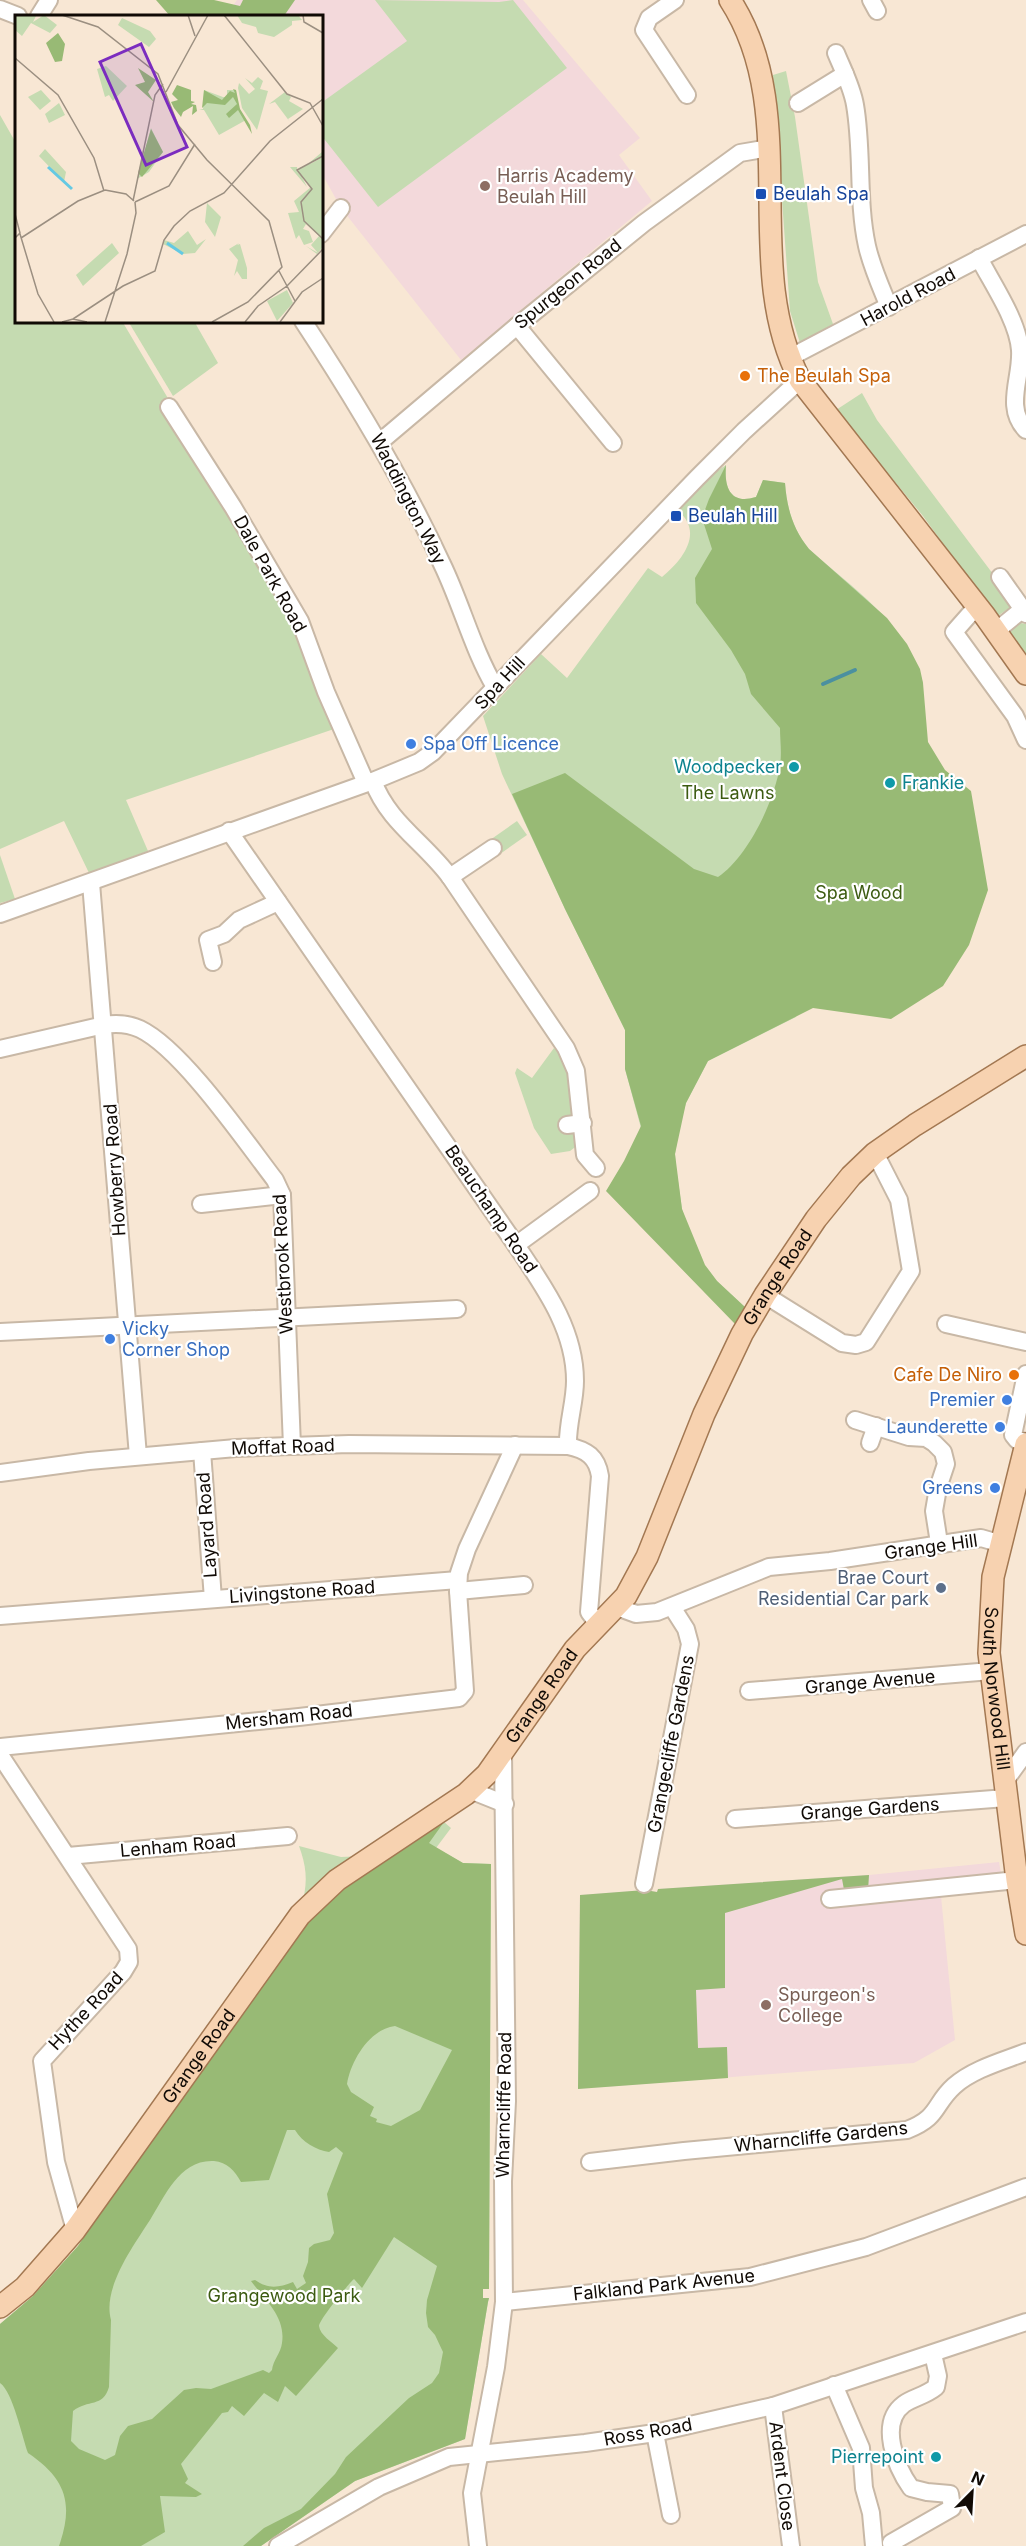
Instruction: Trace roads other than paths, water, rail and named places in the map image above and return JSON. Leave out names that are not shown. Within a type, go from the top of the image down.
[{"type":"main road","points":[[730,0],[749,34],[756,53],[764,98],[769,148],[773,274],[781,331],[789,358],[800,380],[977,606],[1026,674]]},
{"type":"main road","name":"Grange Road","points":[[0,2307],[25,2287],[75,2230],[300,1915],[337,1880],[470,1790],[487,1774],[575,1649],[626,1596],[647,1557],[704,1414],[742,1334],[765,1294],[835,1195],[851,1176],[875,1154],[967,1091],[1026,1056]]},
{"type":"main road","name":"South Norwood Hill","points":[[1026,1443],[993,1577],[989,1615],[991,1671],[1005,1790],[1021,1878],[1026,1934]]},
{"type":"street","points":[[40,15],[49,0]]},
{"type":"street","points":[[675,0],[649,18],[644,30],[687,95]]},
{"type":"street","points":[[0,9],[15,15]]},
{"type":"street","points":[[836,53],[856,109],[861,196],[867,245],[871,263],[890,307]]},
{"type":"street","points":[[798,103],[845,74]]},
{"type":"street","name":"Spurgeon Road","points":[[380,442],[517,326],[644,223],[725,163],[745,151],[769,148]]},
{"type":"street","points":[[322,233],[341,208]]},
{"type":"street","name":"Harold Road","points":[[789,358],[1026,234]]},
{"type":"street","points":[[979,258],[1016,330],[1020,350],[1020,371],[1015,393],[1016,412],[1026,430]]},
{"type":"street","name":"Waddington Way","points":[[304,322],[380,442],[443,565],[495,687]]},
{"type":"street","points":[[517,326],[613,443]]},
{"type":"street","name":"Spa Hill","points":[[0,914],[369,782],[426,758],[705,470],[800,380]]},
{"type":"street","name":"Dale Park Road","points":[[169,407],[233,507],[300,621],[326,692],[369,782]]},
{"type":"street","points":[[996,631],[1024,612],[1000,577]]},
{"type":"street","points":[[977,606],[954,632],[1015,716],[1026,740]]},
{"type":"street","points":[[369,782],[391,814],[438,860],[566,1048],[576,1071],[575,1124],[585,1155],[596,1168]]},
{"type":"street","name":"Beauchamp Road","points":[[229,831],[516,1245],[554,1305],[571,1350],[575,1383],[568,1446]]},
{"type":"street","points":[[450,877],[493,848]]},
{"type":"street","name":"Howberry Road","points":[[91,883],[138,1456]]},
{"type":"street","points":[[213,962],[208,940],[224,934],[239,920],[278,902]]},
{"type":"street","name":"Westbrook Road","points":[[0,1049],[104,1025],[120,1024],[139,1028],[166,1048],[209,1097],[275,1180],[282,1195],[292,1446]]},
{"type":"street","points":[[765,1294],[842,1343],[856,1345],[866,1342],[911,1271],[899,1200],[875,1154]]},
{"type":"street","points":[[516,1245],[590,1191]]},
{"type":"street","points":[[201,1204],[282,1195]]},
{"type":"street","points":[[0,1332],[457,1309]]},
{"type":"street","points":[[946,1324],[1026,1342]]},
{"type":"street","points":[[1025,1384],[1013,1437],[1026,1443]]},
{"type":"street","points":[[855,1420],[909,1437],[926,1438],[943,1452],[946,1464],[938,1488],[934,1511],[939,1543]]},
{"type":"street","points":[[870,1443],[876,1426]]},
{"type":"street","points":[[458,1585],[467,1549],[515,1445]]},
{"type":"street","name":"Moffat Road","points":[[0,1473],[202,1450],[292,1446],[568,1446]]},
{"type":"street","points":[[568,1446],[585,1451],[598,1465],[600,1476],[589,1612],[598,1624]]},
{"type":"street","name":"Layard Road","points":[[202,1450],[213,1599]]},
{"type":"street","name":"Grange Hill","points":[[617,1607],[633,1614],[672,1607],[769,1567],[830,1561],[981,1538],[1002,1544]]},
{"type":"street","name":"Livingstone Road","points":[[0,1616],[213,1599],[458,1585],[524,1585]]},
{"type":"street","name":"Mersham Road","points":[[0,1747],[299,1718],[459,1698],[465,1691],[458,1585]]},
{"type":"street","name":"Grangecliffe Gardens","points":[[644,1884],[690,1644],[686,1629],[672,1607]]},
{"type":"street","name":"Grange Avenue","points":[[749,1691],[991,1671]]},
{"type":"street","points":[[1005,1790],[1026,1752]]},
{"type":"street","name":"Wharncliffe Road","points":[[478,2546],[472,2493],[496,2367],[504,2302],[503,2181],[507,2101],[503,1753]]},
{"type":"street","name":"Hythe Road","points":[[0,1755],[128,1949],[129,1962],[123,1972],[42,2061],[56,2162],[75,2230]]},
{"type":"street","points":[[470,1790],[505,1804]]},
{"type":"street","name":"Grange Gardens","points":[[735,1819],[1005,1790]]},
{"type":"street","name":"Lenham Road","points":[[68,1856],[288,1836]]},
{"type":"street","points":[[830,1899],[1021,1878]]},
{"type":"street","name":"Wharncliffe Gardens","points":[[590,2162],[907,2130],[930,2117],[952,2088],[962,2079],[1026,2052]]},
{"type":"street","name":"Falkland Park Avenue","points":[[504,2302],[750,2277],[866,2247],[1026,2187]]},
{"type":"street","name":"Ross Road","points":[[278,2546],[379,2487],[449,2457],[655,2433],[773,2406],[1026,2322]]},
{"type":"street","points":[[891,2543],[952,2508],[950,2494],[911,2488],[900,2473],[889,2428],[894,2413],[905,2403],[926,2396],[936,2387],[938,2376],[933,2354]]},
{"type":"street","points":[[834,2385],[861,2448],[864,2488],[871,2513],[874,2546]]},
{"type":"street","name":"Ardent Close","points":[[773,2406],[791,2546]]},
{"type":"street","points":[[655,2433],[671,2515]]},
{"type":"waterway","points":[[823,684],[855,670]]},
{"type":"place","name":"Harris Academy Beulah Hill","points":[[485,186]]},
{"type":"place","name":"Beulah Spa","points":[[761,194]]},
{"type":"place","name":"The Beulah Spa","points":[[745,376]]},
{"type":"place","name":"Beulah Hill","points":[[676,516]]},
{"type":"place","name":"Spa Off Licence","points":[[411,744]]},
{"type":"place","name":"Woodpecker","points":[[794,767]]},
{"type":"place","name":"Frankie","points":[[890,783]]},
{"type":"place","name":"Vicky Corner Shop","points":[[110,1339]]},
{"type":"place","name":"Cafe De Niro","points":[[1014,1375]]},
{"type":"place","name":"Premier","points":[[1007,1400]]},
{"type":"place","name":"Launderette","points":[[1000,1427]]},
{"type":"place","name":"Greens","points":[[995,1488]]},
{"type":"place","name":"Brae Court Residential Car park","points":[[941,1588]]},
{"type":"place","name":"Spurgeon's College","points":[[766,2005]]},
{"type":"place","name":"Pierrepoint","points":[[936,2457]]},
{"type":"park label","name":"The Lawns","points":[[728,793]]},
{"type":"park label","name":"Spa Wood","points":[[859,893]]},
{"type":"park label","name":"Grangewood Park","points":[[284,2296]]}]
